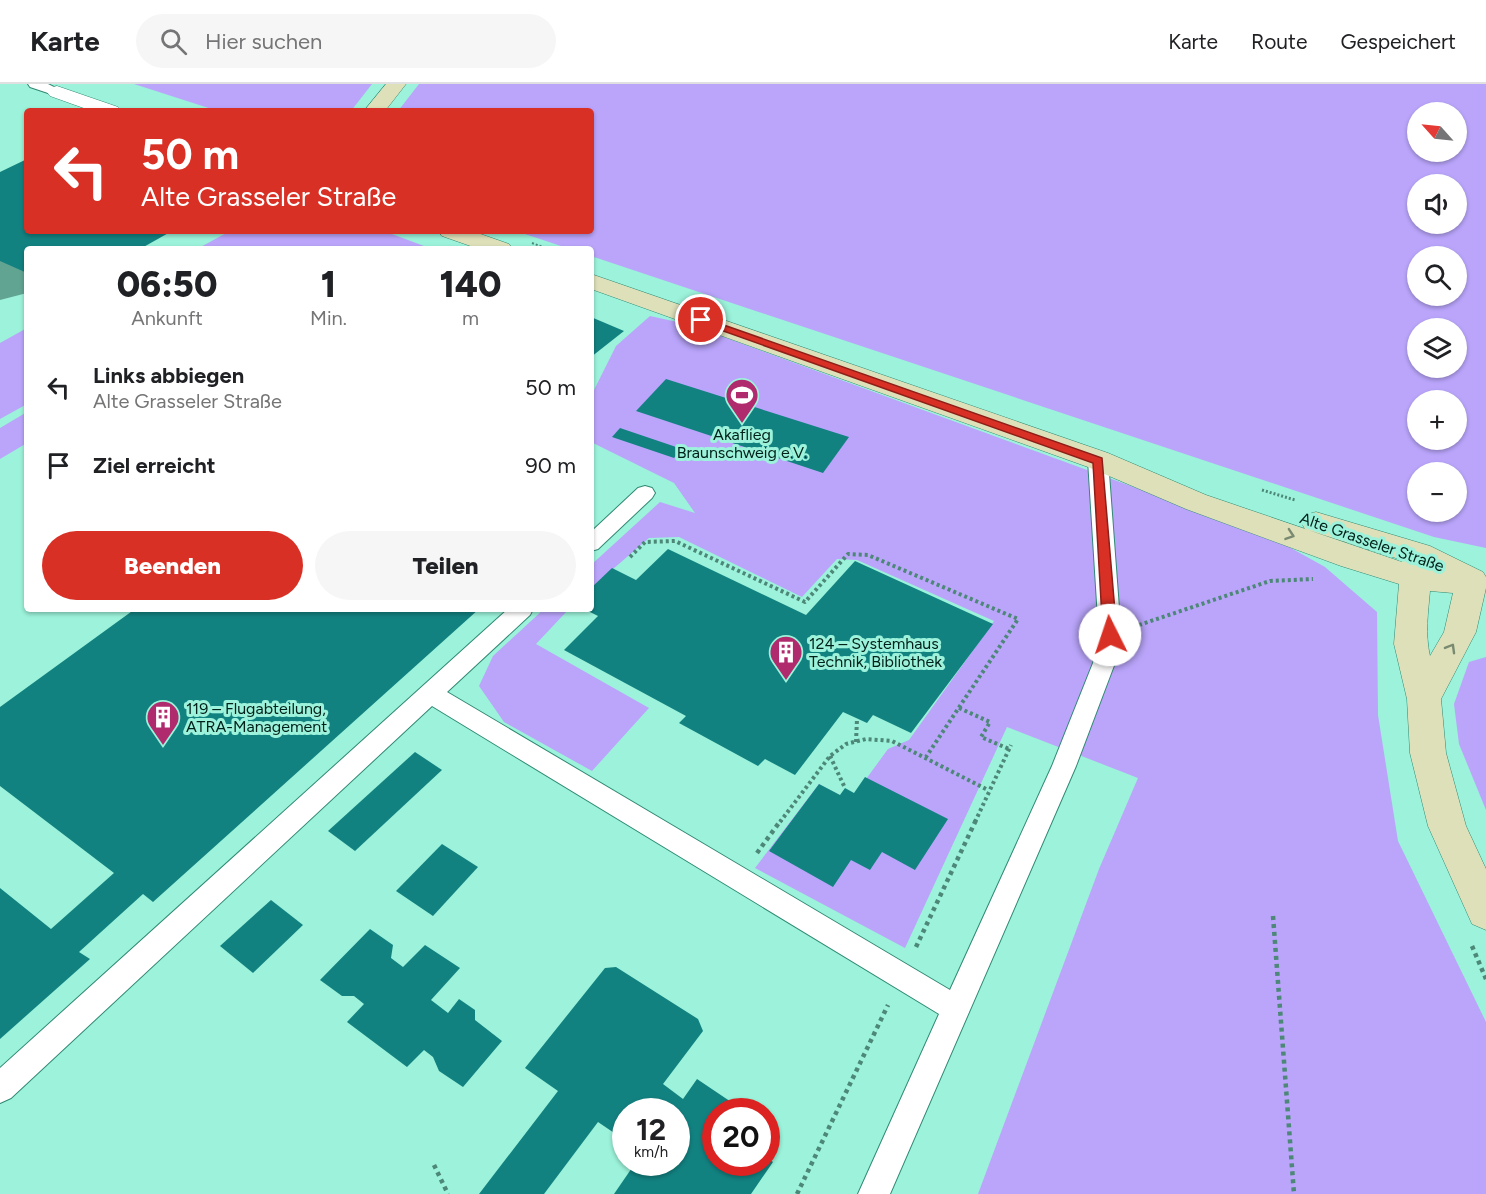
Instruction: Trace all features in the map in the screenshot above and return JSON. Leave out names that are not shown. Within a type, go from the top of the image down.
[{"type":"main road","points":[[376,108],[396,84]]},
{"type":"main road","points":[[458,234],[492,246]]},
{"type":"main road","name":"Alte Grasseler Straße","points":[[594,282],[1098,460],[1200,486],[1417,566],[1446,582],[1479,582]]},
{"type":"main road","points":[[1417,566],[1411,616],[1411,644],[1424,699],[1428,753],[1447,826],[1486,912]]},
{"type":"main road","points":[[1424,699],[1460,632],[1479,582]]},
{"type":"street","points":[[57,92],[102,108]]},
{"type":"lane","points":[[35,84],[57,92]]},
{"type":"lane","points":[[874,1194],[1064,766],[1104,663],[1110,635],[1098,460]]},
{"type":"lane","points":[[594,541],[645,493]]},
{"type":"lane","points":[[0,1088],[519,612]]},
{"type":"lane","points":[[432,694],[955,1008]]},
{"type":"path","points":[[630,557],[645,542],[675,541],[806,602],[848,554],[868,555],[1018,619],[926,758]]},
{"type":"path","points":[[1110,635],[1270,581],[1314,579]]},
{"type":"path","points":[[737,879],[830,756],[846,744],[866,739],[892,741],[988,790],[1010,747],[981,737],[990,722],[959,708]]},
{"type":"path","points":[[856,742],[857,719]]},
{"type":"path","points":[[830,756],[845,788]]},
{"type":"path","points":[[1273,916],[1294,1194]]},
{"type":"path","points":[[434,1165],[448,1194]]},
{"type":"shaded area","points":[[134,84],[372,84],[353,108],[209,108]]},
{"type":"shaded area","points":[[419,84],[1486,84],[1486,548],[1434,537],[594,257],[594,246],[561,246],[525,234],[594,234],[594,108],[400,108]]},
{"type":"shaded area","points":[[224,234],[392,234],[424,246],[202,246]]},
{"type":"shaded area","points":[[650,316],[691,325],[1273,538],[1325,567],[1377,612],[1378,715],[1398,841],[1486,1022],[1486,1194],[978,1194],[1099,869],[1138,778],[1007,727],[905,948],[755,868],[819,784],[850,801],[888,749],[909,740],[994,621],[857,560],[837,559],[802,597],[679,537],[649,538],[594,585],[594,562],[660,502],[695,513],[674,483],[594,443],[594,390],[616,346]]},
{"type":"shaded area","points":[[24,330],[24,406],[0,419],[0,343]]},
{"type":"shaded area","points":[[24,414],[24,445],[0,459],[0,428]]},
{"type":"shaded area","points":[[541,612],[566,612],[536,644],[649,708],[592,771],[504,722],[479,686],[493,656]]},
{"type":"shaded area","points":[[1486,657],[1486,810],[1459,744],[1454,704],[1469,662]]},
{"type":"building","points":[[24,160],[24,234],[167,234],[145,246],[24,246],[24,272],[0,261],[0,172]]},
{"type":"building","points":[[594,318],[624,331],[594,355]]},
{"type":"building","name":"Akaflieg Braunschweig e.V.","points":[[666,379],[849,437],[823,473],[636,411]]},
{"type":"building","points":[[620,428],[682,449],[674,458],[612,437]]},
{"type":"building","name":"124 – Systemhaus Technik, Bibliothek","points":[[668,549],[806,615],[855,561],[993,624],[911,733],[873,715],[867,723],[843,712],[795,775],[765,759],[758,766],[679,723],[686,716],[564,650],[598,616],[590,612],[594,612],[594,585],[612,568],[636,580]]},
{"type":"building","name":"119 – Flugabteilung, ATRA-Management","points":[[131,612],[476,612],[153,902],[143,894],[79,952],[90,959],[0,1039],[0,888],[51,929],[114,873],[0,786],[0,707]]},
{"type":"building","points":[[415,752],[442,770],[355,851],[328,831]]},
{"type":"building","points":[[865,777],[948,819],[915,870],[882,852],[870,870],[851,860],[833,887],[769,851],[819,784],[840,795],[845,788],[854,793]]},
{"type":"building","points":[[442,844],[478,867],[433,916],[396,891]]},
{"type":"building","points":[[271,900],[303,925],[253,973],[220,946]]},
{"type":"building","points":[[370,929],[393,945],[391,958],[403,967],[425,945],[460,968],[431,1000],[448,1013],[459,999],[475,1010],[475,1020],[502,1041],[463,1087],[439,1071],[433,1057],[424,1050],[407,1067],[347,1022],[364,1004],[354,996],[342,996],[320,980]]},
{"type":"building","points":[[616,967],[698,1019],[703,1031],[663,1084],[682,1098],[612,1098],[612,1132],[598,1122],[544,1194],[479,1194],[558,1091],[525,1068],[605,968]]},
{"type":"building","points":[[697,1079],[725,1098],[702,1098],[702,1176],[763,1176],[751,1194],[614,1194],[626,1176],[690,1176],[690,1098],[684,1098]]},
{"type":"taxiway","points":[[0,277],[16,268]]},
{"type":"place","name":"Akaflieg Braunschweig e.V.","points":[[742,424]]},
{"type":"place","name":"124 – Systemhaus Technik, Bibliothek","points":[[786,681]]},
{"type":"place","name":"119 – Flugabteilung, ATRA-Management","points":[[163,746]]},
{"type":"route","points":[[701,320],[1098,460],[1110,635]]}]
